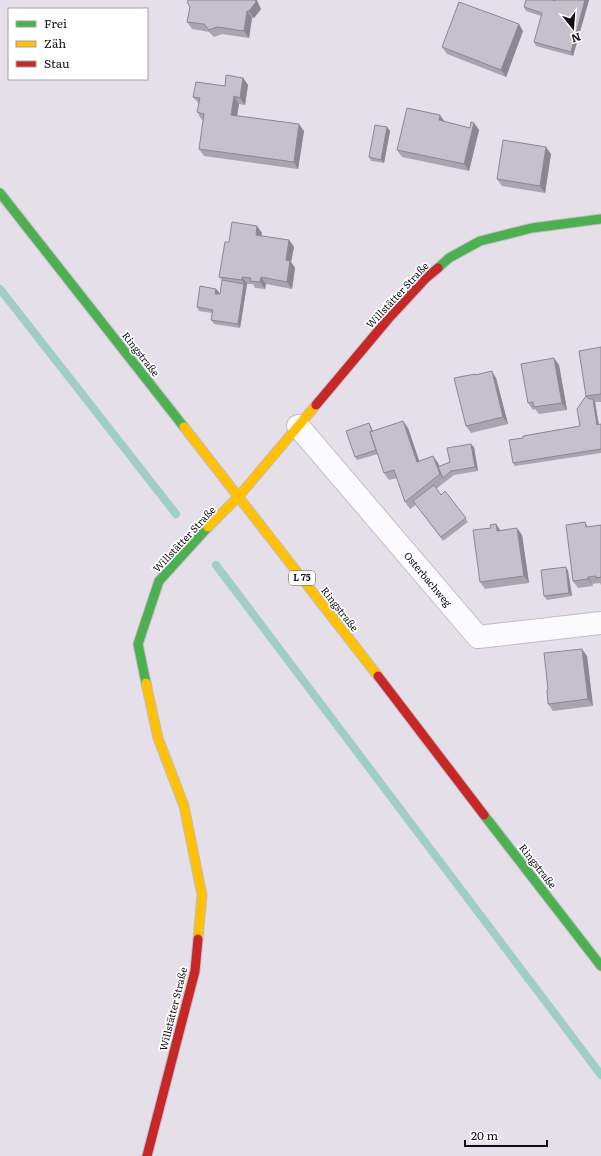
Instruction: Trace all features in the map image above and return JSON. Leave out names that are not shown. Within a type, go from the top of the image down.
[{"type":"street","name":"Ringstraße","points":[[0,193],[239,496],[601,966]]},
{"type":"street","name":"Willstätter Straße","points":[[147,1156],[195,971],[202,895],[184,806],[158,738],[138,644],[159,581],[210,525],[239,496],[389,318],[426,278],[449,258],[480,241],[532,228],[601,216]]},
{"type":"street","name":"Osterbachweg","points":[[298,426],[478,637],[601,623]]},
{"type":"building","points":[[188,0],[255,0],[256,2],[249,11],[247,11],[244,31],[217,27],[209,30],[204,24],[187,22],[190,7],[187,2]]},
{"type":"building","points":[[526,0],[585,0],[571,52],[534,42],[542,13],[524,7]]},
{"type":"building","points":[[459,2],[519,24],[501,70],[442,47]]},
{"type":"building","points":[[226,75],[243,78],[240,98],[234,96],[231,115],[299,124],[294,162],[199,149],[204,114],[197,112],[200,98],[193,97],[196,82],[225,86]]},
{"type":"building","points":[[407,108],[440,115],[439,120],[470,128],[471,122],[474,123],[464,164],[397,150]]},
{"type":"building","points":[[375,125],[387,127],[381,160],[369,157]]},
{"type":"building","points":[[503,140],[546,147],[540,186],[497,179]]},
{"type":"building","points":[[232,222],[257,226],[256,235],[289,240],[286,260],[290,261],[287,282],[261,277],[260,282],[250,281],[251,278],[242,277],[242,280],[219,277],[225,242],[229,242]]},
{"type":"building","points":[[222,280],[244,284],[238,324],[211,320],[213,310],[197,307],[200,286],[216,289],[215,294],[220,294]]},
{"type":"building","points":[[601,347],[601,394],[586,396],[579,351]]},
{"type":"building","points":[[554,358],[562,403],[534,407],[533,402],[528,403],[521,364]]},
{"type":"building","points":[[492,371],[503,417],[466,426],[454,378]]},
{"type":"building","points":[[586,396],[589,399],[593,399],[597,425],[601,424],[601,449],[513,463],[509,440],[523,438],[523,436],[580,426],[577,409]]},
{"type":"building","points":[[403,421],[417,462],[433,456],[440,474],[405,502],[394,470],[384,473],[370,432]]},
{"type":"building","points":[[369,423],[372,431],[370,432],[376,450],[355,457],[346,431]]},
{"type":"building","points":[[471,444],[475,467],[451,471],[443,478],[438,467],[450,462],[447,448]]},
{"type":"building","points":[[434,485],[441,495],[445,491],[466,518],[441,537],[413,501]]},
{"type":"building","points":[[585,522],[586,527],[601,525],[601,577],[588,577],[588,579],[573,581],[566,525]]},
{"type":"building","points":[[496,524],[497,531],[517,528],[524,576],[480,582],[473,530],[491,528],[490,525]]},
{"type":"building","points":[[566,567],[569,593],[544,596],[541,570]]},
{"type":"building","points":[[582,649],[588,699],[548,704],[544,653]]},
{"type":"waterway","points":[[0,289],[176,514]]},
{"type":"waterway","points":[[216,565],[601,1075]]},
{"type":"traffic: fast","points":[[0,193],[184,427]]},
{"type":"traffic: fast","points":[[438,268],[449,258],[480,241],[532,228],[601,219]]},
{"type":"traffic: fast","points":[[146,683],[138,644],[159,581],[208,527]]},
{"type":"traffic: fast","points":[[484,815],[601,966]]},
{"type":"traffic: slow","points":[[208,527],[239,496],[316,405]]},
{"type":"traffic: slow","points":[[184,427],[378,676]]},
{"type":"traffic: slow","points":[[146,683],[158,738],[184,806],[202,895],[198,939]]},
{"type":"traffic: jam","points":[[316,405],[389,318],[426,278],[438,268]]},
{"type":"traffic: jam","points":[[378,676],[484,815]]},
{"type":"traffic: jam","points":[[147,1156],[195,971],[198,939]]}]
